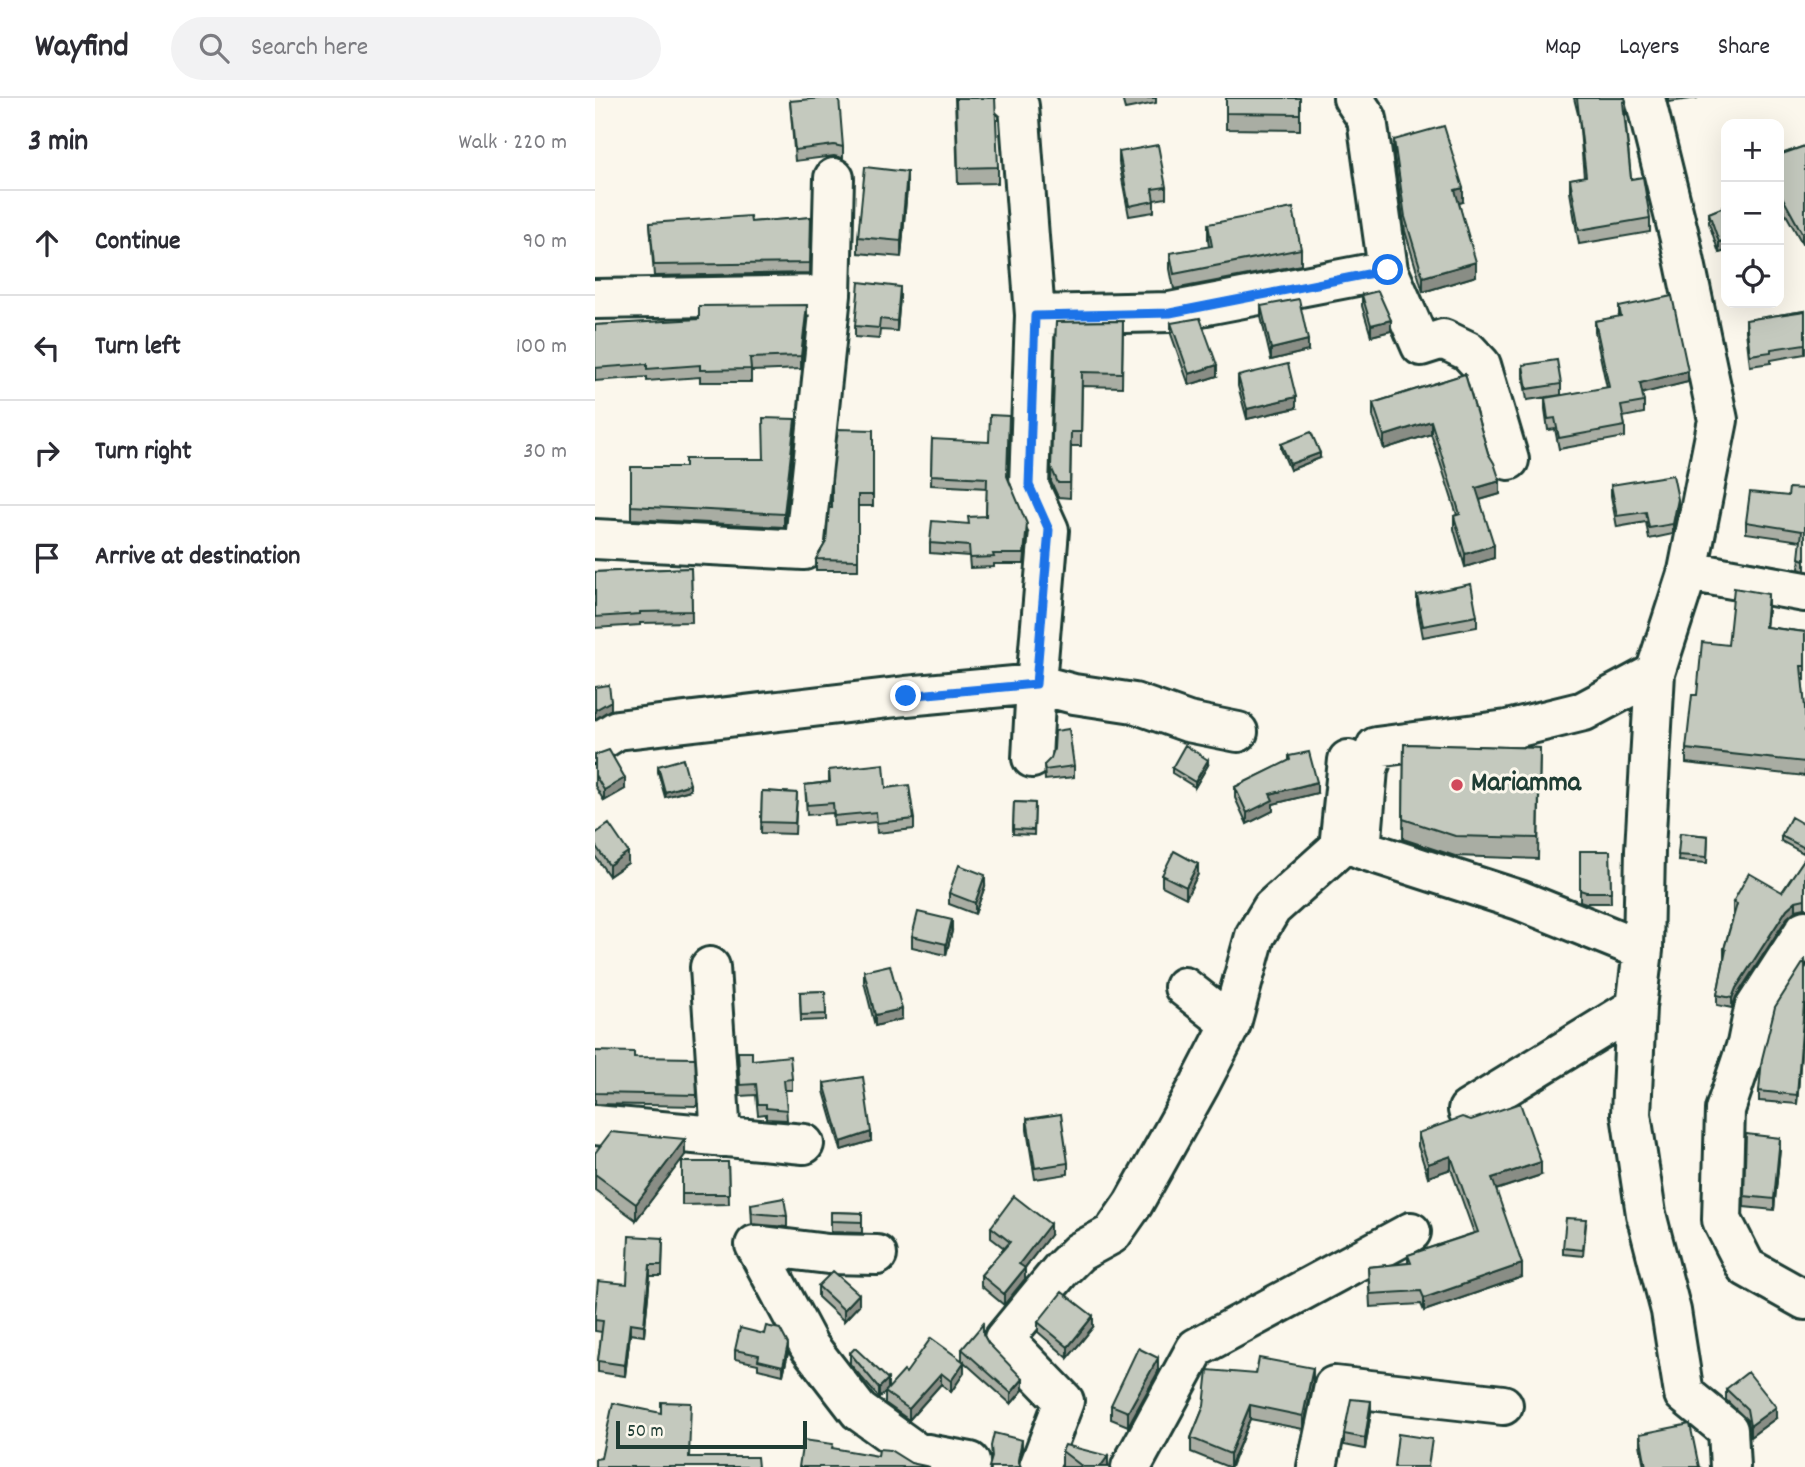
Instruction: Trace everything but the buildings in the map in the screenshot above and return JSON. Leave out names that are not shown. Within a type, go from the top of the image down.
[{"type":"street","points":[[1010,98],[1019,106],[1035,316],[1029,485],[1049,530],[1036,684],[1033,758]]},
{"type":"street","points":[[1353,98],[1367,119],[1388,270],[1421,346],[1443,339],[1468,351],[1481,365],[1509,460]]},
{"type":"street","points":[[1645,98],[1680,239],[1718,421],[1688,571],[1655,673],[1645,850],[1643,950],[1636,1007],[1630,1114],[1646,1214],[1671,1311],[1684,1394],[1728,1430],[1730,1467]]},
{"type":"street","points":[[595,539],[804,550],[831,295],[834,178]]},
{"type":"street","points":[[1035,316],[1170,313],[1388,270]]},
{"type":"street","points":[[595,299],[831,295]]},
{"type":"street","points":[[1688,571],[1805,592]]},
{"type":"street","points":[[1643,950],[1518,900],[1361,849],[1368,769],[1376,747],[1507,730],[1584,711],[1655,673]]},
{"type":"street","points":[[595,744],[617,730],[906,696],[1036,684],[1074,694],[1134,703],[1188,722],[1238,732]]},
{"type":"street","points":[[1039,1467],[1065,1401],[1004,1339],[1079,1252],[1112,1234],[1146,1180],[1201,1084],[1231,1024],[1255,936],[1272,908],[1339,848],[1348,760]]},
{"type":"street","points":[[1805,930],[1754,1009],[1747,1044],[1725,1110],[1722,1220],[1746,1267],[1805,1300]]},
{"type":"street","points":[[711,967],[721,1137]]},
{"type":"street","points":[[1184,987],[1231,1024]]},
{"type":"street","points":[[1468,1110],[1636,1007]]},
{"type":"street","points":[[595,1125],[804,1144]]},
{"type":"street","points":[[1131,1467],[1196,1348],[1411,1232]]},
{"type":"street","points":[[877,1255],[828,1254],[755,1245],[809,1346],[859,1411],[916,1452],[970,1462],[970,1467]]},
{"type":"street","points":[[1317,1467],[1334,1386],[1503,1405]]},
{"type":"place","name":"Mariamma","points":[[1457,785]]},
{"type":"route","points":[[906,696],[1036,684],[1049,530],[1029,485],[1035,316],[1170,313],[1388,270]]}]
